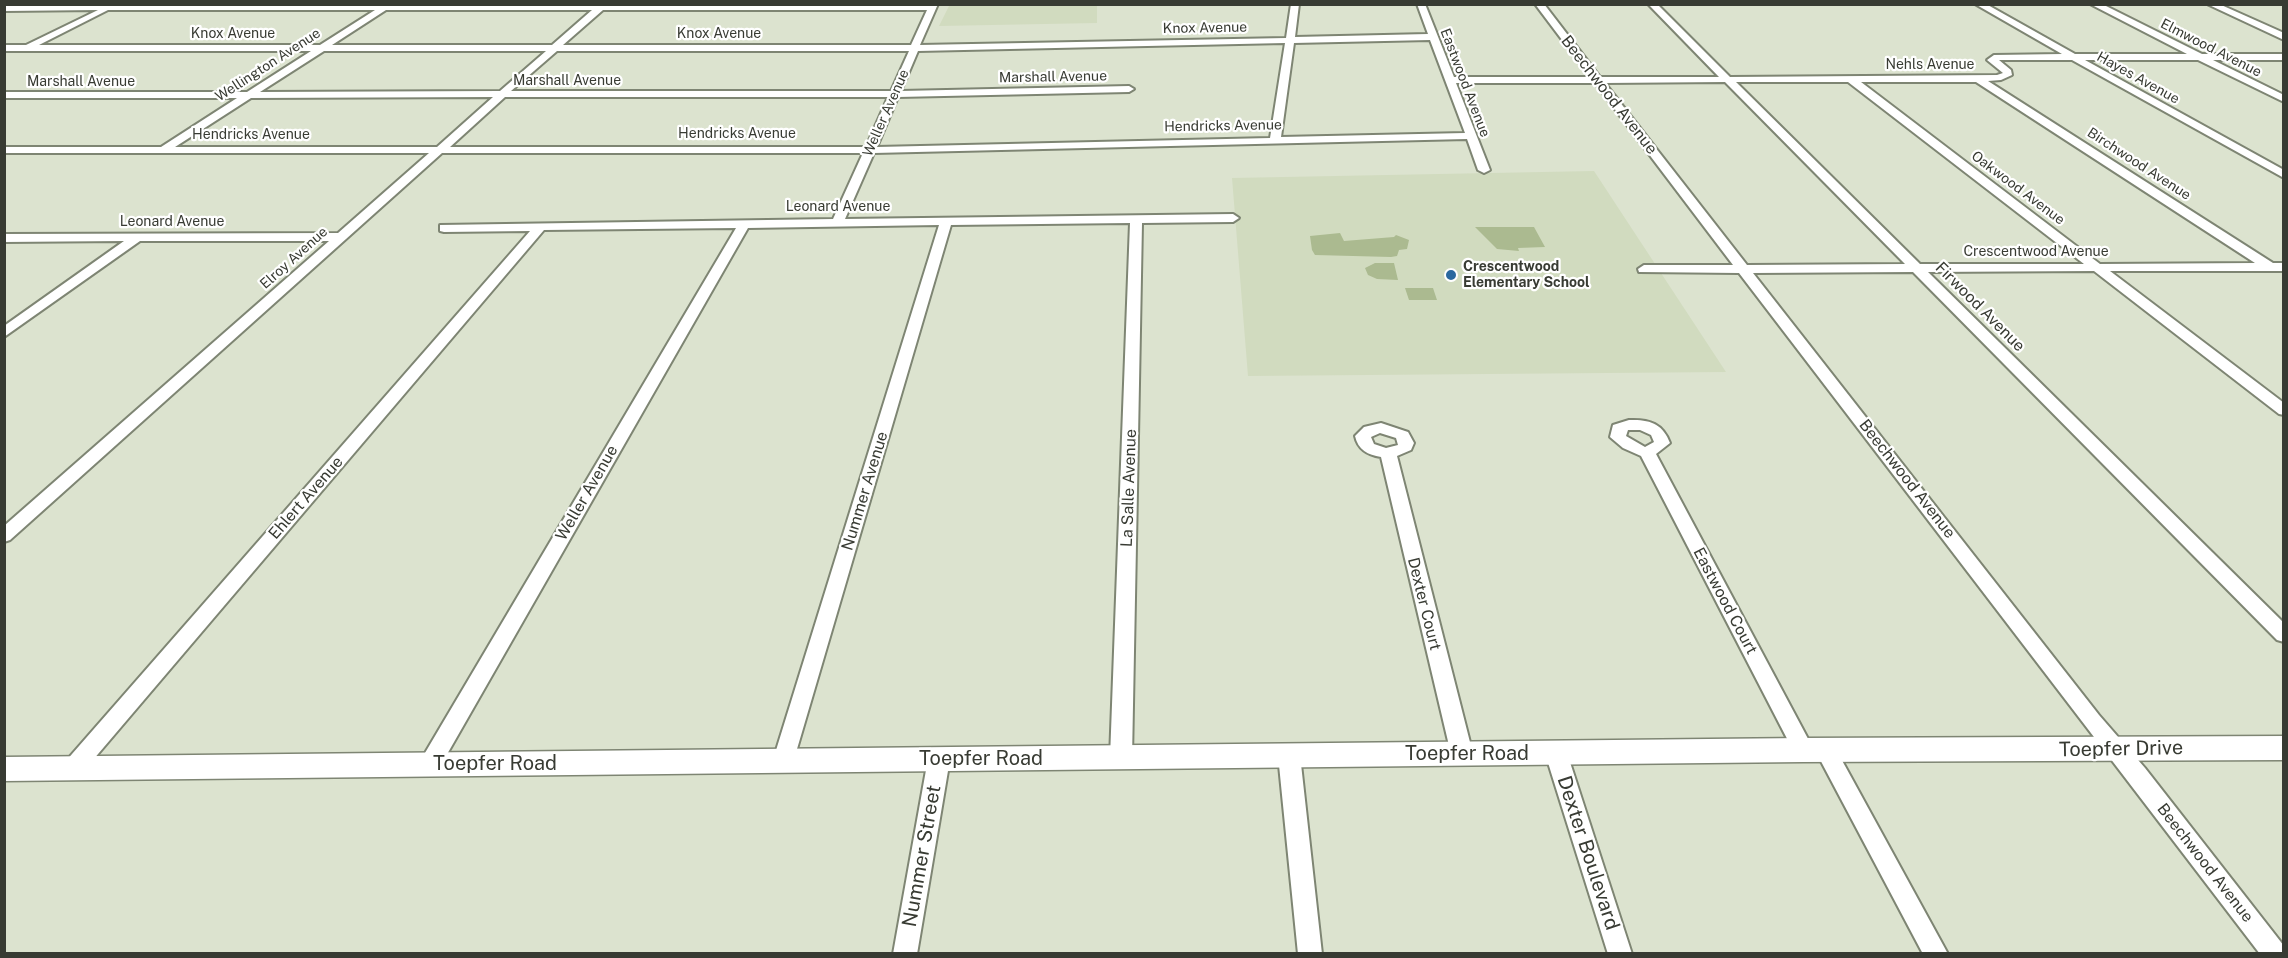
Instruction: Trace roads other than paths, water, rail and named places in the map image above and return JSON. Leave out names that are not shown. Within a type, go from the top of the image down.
[{"type":"street","points":[[1275,140],[1295,4]]},
{"type":"street","name":"Eastwood Avenue","points":[[1421,4],[1484,170]]},
{"type":"street","name":"Beechwood Avenue","points":[[1539,4],[1745,268],[2085,712],[2275,954]]},
{"type":"street","name":"Firwood Avenue","points":[[1652,4],[2283,635]]},
{"type":"street","name":"Hayes Avenue","points":[[1979,4],[2283,176]]},
{"type":"street","name":"Elmwood Avenue","points":[[2094,4],[2283,99]]},
{"type":"street","points":[[2211,4],[2283,37]]},
{"type":"street","points":[[4,58],[113,6]]},
{"type":"street","name":"Wellington Avenue","points":[[162,150],[387,6]]},
{"type":"street","name":"Elroy Avenue","points":[[4,536],[602,6]]},
{"type":"street","points":[[4,8],[934,6]]},
{"type":"street","name":"Weller Avenue","points":[[837,222],[934,6]]},
{"type":"street","points":[[2245,20],[2283,25]]},
{"type":"street","name":"Knox Avenue","points":[[4,48],[916,47],[1433,37]]},
{"type":"street","name":"Nehls Avenue","points":[[1450,80],[1535,78],[1978,79],[2007,75],[2008,72],[1992,60],[1997,57],[2283,57]]},
{"type":"street","name":"Oakwood Avenue","points":[[1849,78],[2283,411]]},
{"type":"street","name":"Birchwood Avenue","points":[[1978,79],[2277,267],[2283,276]]},
{"type":"street","name":"Marshall Avenue","points":[[4,95],[895,94],[1129,89]]},
{"type":"street","name":"Hendricks Avenue","points":[[4,150],[870,149],[1470,136]]},
{"type":"street","name":"Leonard Avenue","points":[[444,228],[1233,218]]},
{"type":"street","name":"La Salle Avenue","points":[[1121,758],[1136,219]]},
{"type":"street","name":"Nummer Avenue","points":[[784,760],[946,222]]},
{"type":"street","name":"Weller Avenue","points":[[430,764],[745,223]]},
{"type":"street","name":"Ehlert Avenue","points":[[73,768],[540,227]]},
{"type":"street","points":[[4,333],[138,237]]},
{"type":"street","name":"Leonard Avenue","points":[[4,238],[340,237]]},
{"type":"street","name":"Crescentwood Avenue","points":[[1644,269],[2277,267]]},
{"type":"street","name":"Dexter Court","points":[[1388,453],[1462,754]]},
{"type":"street","name":"Eastwood Court","points":[[1647,453],[1814,750],[1936,954]]},
{"type":"street","name":"Toepfer Drive","points":[[1958,751],[2283,748]]},
{"type":"street","name":"Toepfer Road","points":[[4,769],[1814,750],[1958,751]]},
{"type":"street","name":"Dexter Boulevard","points":[[1556,753],[1620,954]]},
{"type":"street","points":[[1289,755],[1310,954]]},
{"type":"street","name":"Nummer Street","points":[[905,954],[939,759]]},
{"type":"place","name":"Crescentwood Elementary School","points":[[1451,275]]}]
